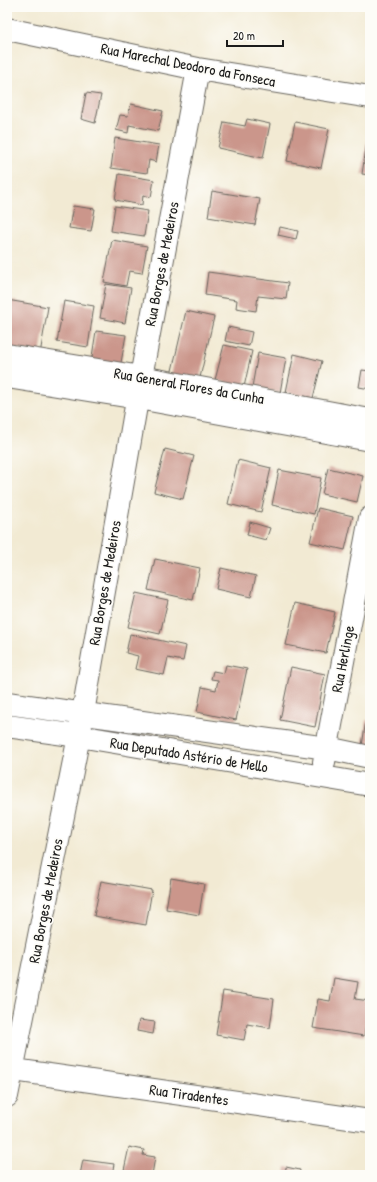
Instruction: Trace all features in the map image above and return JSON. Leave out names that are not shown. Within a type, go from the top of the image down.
[{"type":"street","name":"Rua Marechal Deodoro da Fonseca","points":[[7,29],[198,68],[370,97]]},
{"type":"street","name":"Rua Borges de Medeiros","points":[[7,1096],[9,1070],[79,736],[141,377],[198,68]]},
{"type":"street","name":"Rua General Flores da Cunha","points":[[7,355],[141,377],[370,420]]},
{"type":"street","name":"Rua General Flores da Cunha","points":[[7,377],[138,398],[370,440]]},
{"type":"street","name":"Rua Herlinge","points":[[322,777],[326,748],[370,518]]},
{"type":"street","name":"Rua Deputado Astério de Mello","points":[[7,703],[326,748],[370,757]]},
{"type":"street","name":"Rua Deputado Astério de Mello","points":[[7,726],[79,736],[370,785]]},
{"type":"street","name":"Rua Tiradentes","points":[[9,1070],[370,1121]]},
{"type":"building","points":[[86,93],[101,95],[95,123],[81,119]]},
{"type":"building","points":[[131,104],[163,111],[158,131],[129,125],[128,133],[116,130],[120,115],[128,116]]},
{"type":"building","points":[[247,119],[270,124],[263,158],[218,148],[224,122],[245,126]]},
{"type":"building","points":[[295,122],[329,129],[321,168],[287,161]]},
{"type":"building","points":[[115,138],[159,145],[156,162],[149,160],[147,173],[111,168]]},
{"type":"building","points":[[367,142],[370,142],[370,175],[362,174]]},
{"type":"building","points":[[119,174],[154,180],[151,197],[143,195],[142,205],[115,200]]},
{"type":"building","points":[[212,191],[260,199],[255,225],[208,217]]},
{"type":"building","points":[[73,206],[95,209],[91,231],[69,228]]},
{"type":"building","points":[[115,206],[148,211],[144,236],[111,231]]},
{"type":"building","points":[[280,227],[298,231],[296,239],[278,235]]},
{"type":"building","points":[[112,240],[147,246],[142,273],[129,271],[126,286],[104,282]]},
{"type":"building","points":[[208,272],[288,283],[286,299],[258,296],[256,311],[236,308],[237,300],[205,295]]},
{"type":"building","points":[[106,284],[131,288],[125,323],[100,318]]},
{"type":"building","points":[[7,300],[48,307],[40,354],[7,348]]},
{"type":"building","points":[[64,301],[94,306],[88,347],[57,342]]},
{"type":"building","points":[[186,311],[214,317],[199,382],[171,375]]},
{"type":"building","points":[[228,327],[252,332],[249,346],[225,341]]},
{"type":"building","points":[[96,331],[126,335],[120,368],[91,363]]},
{"type":"building","points":[[224,345],[252,351],[244,387],[215,380]]},
{"type":"building","points":[[258,353],[286,358],[280,393],[252,387]]},
{"type":"building","points":[[294,354],[322,361],[313,398],[286,392]]},
{"type":"building","points":[[362,370],[370,371],[370,389],[359,387]]},
{"type":"building","points":[[165,449],[194,456],[183,499],[154,492]]},
{"type":"building","points":[[238,460],[271,468],[261,512],[228,504]]},
{"type":"building","points":[[328,468],[363,476],[357,502],[322,494]]},
{"type":"building","points":[[279,470],[321,478],[314,514],[272,505]]},
{"type":"building","points":[[318,508],[353,516],[345,550],[310,542]]},
{"type":"building","points":[[250,522],[270,528],[266,540],[247,535]]},
{"type":"building","points":[[155,559],[200,568],[193,600],[148,590]]},
{"type":"building","points":[[221,568],[256,576],[251,597],[216,589]]},
{"type":"building","points":[[136,593],[168,600],[160,634],[128,627]]},
{"type":"building","points":[[295,603],[335,612],[326,653],[286,645]]},
{"type":"building","points":[[130,634],[186,646],[183,661],[168,658],[164,675],[135,669],[138,656],[126,653]]},
{"type":"building","points":[[226,665],[247,669],[236,720],[197,712],[202,687],[216,690],[218,680],[211,679],[213,671],[224,673]]},
{"type":"building","points":[[291,667],[325,674],[315,727],[280,720]]},
{"type":"building","points":[[366,720],[370,721],[370,747],[362,746]]},
{"type":"building","points":[[171,878],[204,884],[199,915],[166,909]]},
{"type":"building","points":[[101,881],[152,890],[146,925],[94,916]]},
{"type":"building","points":[[334,978],[358,982],[355,999],[370,1001],[364,1036],[313,1028],[318,999],[330,1001]]},
{"type":"building","points":[[223,991],[274,999],[270,1028],[247,1024],[244,1040],[216,1035]]},
{"type":"building","points":[[139,1020],[155,1022],[153,1034],[137,1031]]},
{"type":"building","points":[[129,1147],[144,1150],[143,1155],[155,1157],[152,1175],[123,1175]]},
{"type":"building","points":[[83,1160],[114,1164],[112,1175],[80,1175]]},
{"type":"building","points":[[286,1167],[300,1170],[299,1175],[285,1175]]}]
